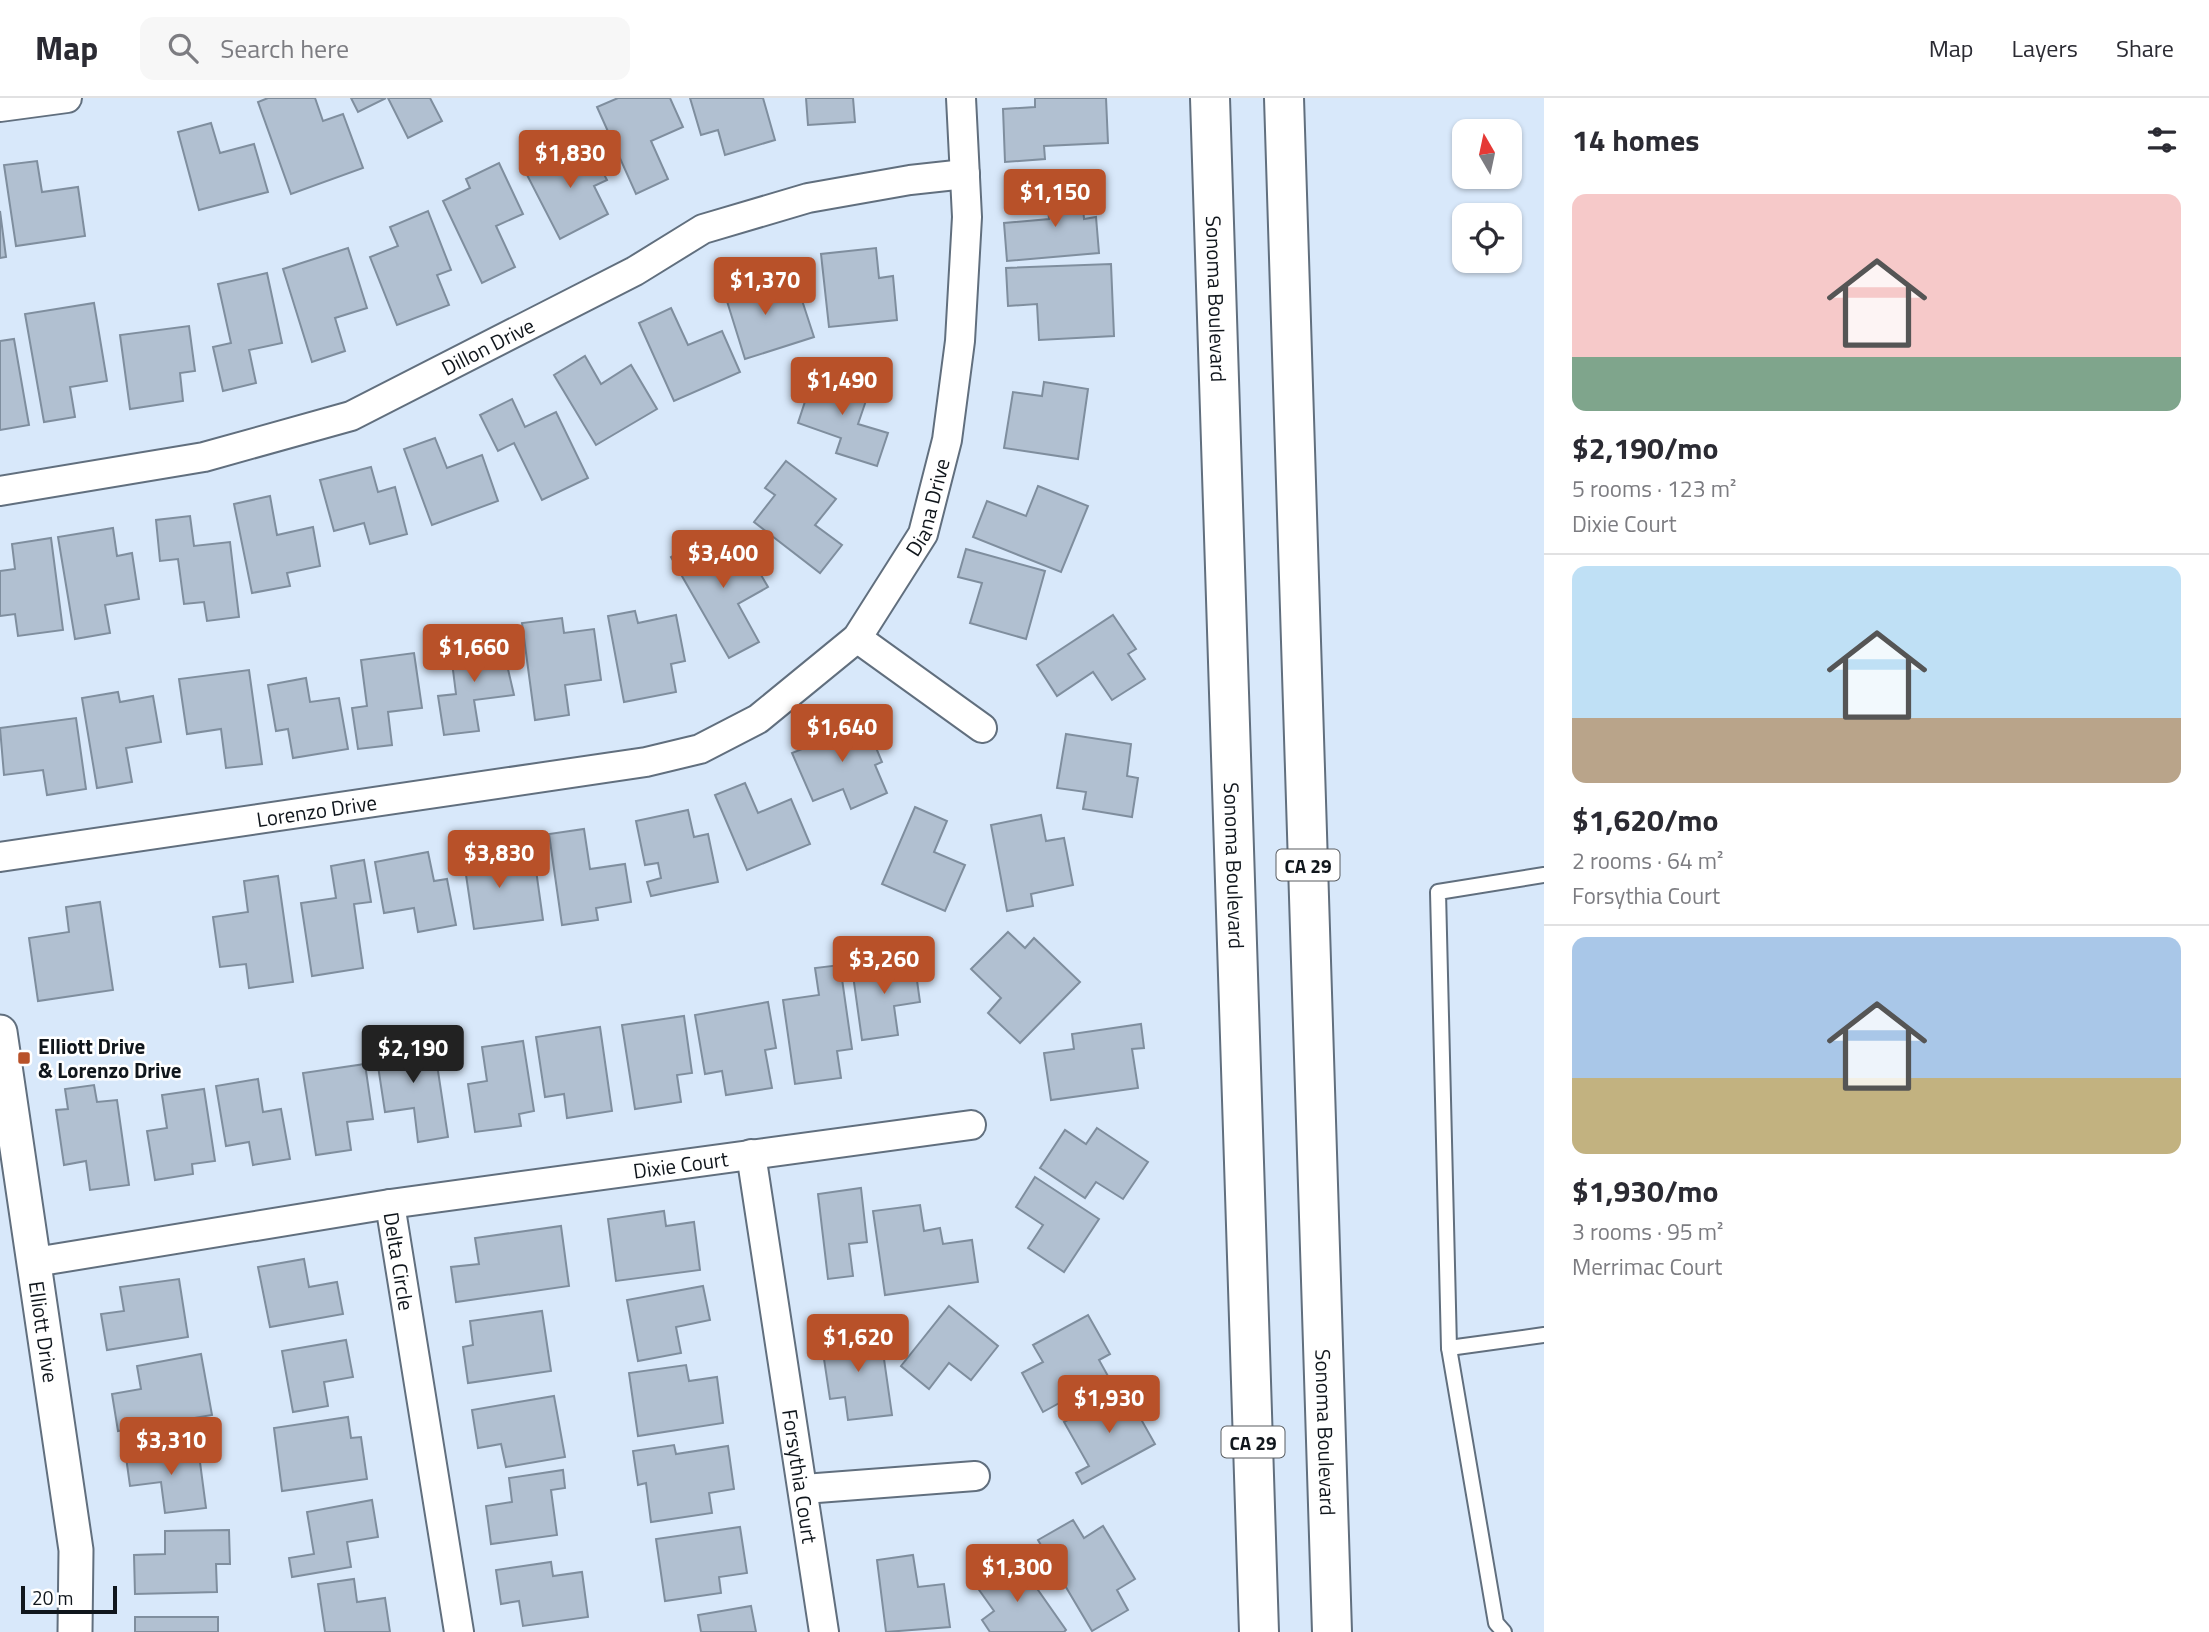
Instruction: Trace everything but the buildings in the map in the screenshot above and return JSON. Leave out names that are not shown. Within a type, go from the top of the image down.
[{"type":"highway","name":"Sonoma Boulevard","points":[[1210,98],[1259,1632]]},
{"type":"highway","name":"Sonoma Boulevard","points":[[1284,98],[1332,1632]]},
{"type":"street","points":[[0,107],[67,98]]},
{"type":"street","name":"Diana Drive","points":[[633,764],[700,749],[758,719],[857,638],[923,534],[947,440],[960,341],[967,217],[961,98]]},
{"type":"street","name":"Dillon Drive","points":[[0,491],[204,457],[351,416],[635,271],[703,229],[808,198],[910,180],[965,174]]},
{"type":"street","points":[[857,638],[982,728]]},
{"type":"street","name":"Lorenzo Drive","points":[[0,857],[633,764]]},
{"type":"street","name":"Elliott Drive","points":[[0,1032],[76,1550],[75,1632]]},
{"type":"street","name":"Dixie Court","points":[[390,1204],[971,1125]]},
{"type":"street","name":"Forsythia Court","points":[[751,1154],[824,1632]]},
{"type":"street","name":"Delta Circle","points":[[35,1262],[390,1204],[459,1632]]},
{"type":"street","points":[[804,1489],[975,1476]]},
{"type":"lane","points":[[1504,1632],[1496,1623],[1449,1348],[1438,892],[1544,875]]},
{"type":"lane","points":[[1449,1348],[1544,1335]]},
{"type":"place","name":"Elliott Drive & Lorenzo Drive","points":[[24,1058]]}]
